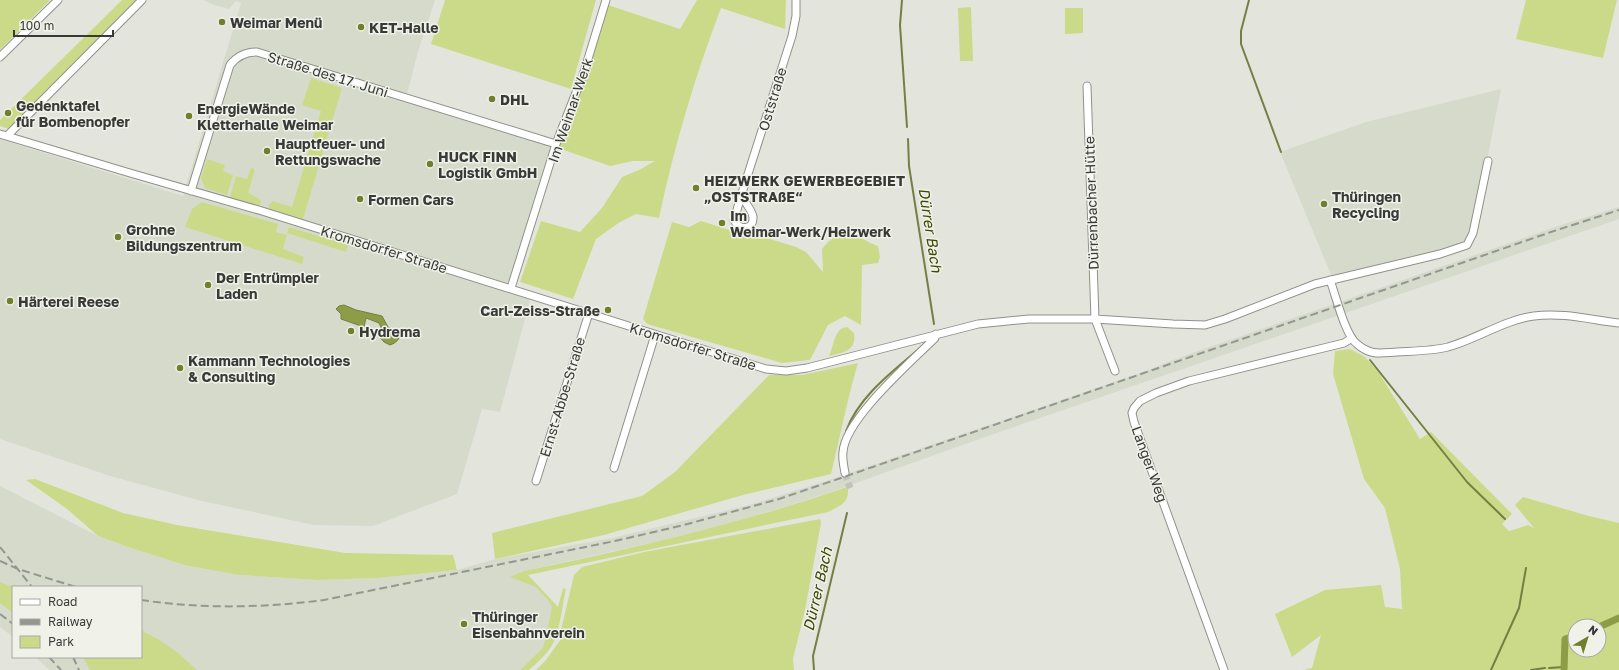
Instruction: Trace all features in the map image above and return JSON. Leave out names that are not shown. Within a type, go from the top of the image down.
[{"type":"street","points":[[0,57],[58,0]]},
{"type":"street","points":[[3,135],[142,0]]},
{"type":"street","name":"Im Weimar-Werk","points":[[510,288],[556,144],[584,72],[606,0]]},
{"type":"street","name":"Oststraße","points":[[741,196],[792,36],[796,16],[796,0]]},
{"type":"street","name":"Straße des 17. Juni","points":[[191,191],[228,70],[234,59],[247,52],[257,52],[556,144]]},
{"type":"street","name":"Dürrenbacher Hütte","points":[[1087,86],[1095,319],[1115,371]]},
{"type":"street","name":"Kromsdorfer Straße","points":[[3,135],[262,211],[766,369],[786,371],[807,368],[936,334]]},
{"type":"street","points":[[845,473],[843,452],[846,440],[858,419],[877,396],[935,338],[936,334],[978,324],[1029,319],[1095,319],[1173,324],[1205,324],[1225,319],[1315,284],[1440,254],[1467,245],[1473,234],[1488,161]]},
{"type":"street","points":[[1330,280],[1352,338],[1355,343],[1372,353],[1434,350],[1450,347],[1508,324],[1534,316],[1562,316],[1619,323]]},
{"type":"street","name":"Ernst-Abbe-Straße","points":[[536,481],[589,313]]},
{"type":"street","points":[[614,468],[655,335]]},
{"type":"street","name":"Langer Weg","points":[[1224,670],[1132,413],[1140,401],[1156,393],[1189,381],[1344,342],[1352,338]]},
{"type":"shaded area","points":[[203,0],[435,0],[419,48],[406,98],[556,144],[511,288],[530,300],[500,412],[482,409],[457,494],[373,526],[314,525],[202,501],[110,476],[0,439],[0,139],[183,196],[241,3],[236,1],[229,9]]},
{"type":"shaded area","points":[[1501,89],[1470,248],[1334,282],[1280,152],[1366,122]]},
{"type":"shaded area","points":[[1619,207],[1619,219],[985,437],[825,494],[741,520],[664,540],[524,571],[558,607],[545,651],[525,670],[192,670],[142,638],[142,586],[12,586],[12,636],[0,627],[0,486],[98,536],[184,565],[239,575],[317,580],[378,578],[457,570],[495,559],[612,538],[749,505],[826,481],[1143,372],[1189,354],[1561,225]]},
{"type":"shaded area","points":[[344,305],[356,310],[382,316],[388,327],[400,334],[400,336],[396,342],[390,345],[384,342],[378,335],[381,327],[379,323],[366,318],[364,327],[341,319],[341,314],[336,309],[339,306]]},
{"type":"shaded area","points":[[37,658],[99,658],[104,670],[49,670]]},
{"type":"green space","points":[[0,0],[50,0],[0,50]]},
{"type":"green space","points":[[122,0],[142,0],[12,130],[0,126],[0,120]]},
{"type":"green space","points":[[445,0],[596,0],[571,89],[431,44]]},
{"type":"green space","points":[[697,0],[786,0],[785,29],[721,8],[702,60],[686,112],[671,165],[659,218],[636,214],[620,222],[596,239],[573,299],[520,282],[541,221],[580,232],[602,208],[622,177],[655,161],[633,161],[610,166],[558,148],[608,5],[680,29]]},
{"type":"green space","points":[[1526,0],[1617,0],[1603,58],[1516,39]]},
{"type":"green space","points":[[971,7],[973,61],[960,61],[958,8]]},
{"type":"green space","points":[[1065,8],[1083,8],[1083,33],[1065,34]]},
{"type":"green space","points":[[311,78],[342,88],[303,219],[269,209],[269,205],[273,201],[292,207],[321,111],[302,105]]},
{"type":"green space","points":[[207,159],[225,165],[223,171],[233,175],[227,195],[205,188],[201,178]]},
{"type":"green space","points":[[251,168],[255,169],[248,193],[260,199],[261,202],[259,206],[230,197],[236,176],[247,179]]},
{"type":"green space","points":[[202,202],[278,224],[276,232],[287,235],[283,249],[304,257],[302,264],[185,227],[192,209]]},
{"type":"green space","points":[[701,221],[736,232],[747,232],[796,247],[806,252],[823,272],[822,249],[836,236],[845,233],[855,234],[878,246],[880,257],[878,263],[862,265],[861,325],[845,316],[828,325],[810,360],[782,363],[647,324],[643,319],[672,222],[689,227]]},
{"type":"green space","points":[[289,227],[348,245],[346,252],[287,233]]},
{"type":"green space","points":[[847,327],[854,333],[853,344],[844,352],[829,356],[837,334],[843,328]]},
{"type":"green space","points":[[1350,349],[1365,357],[1379,373],[1420,439],[1431,432],[1512,514],[1502,524],[1509,531],[1528,525],[1534,528],[1515,505],[1523,497],[1619,523],[1619,670],[1303,670],[1312,668],[1321,635],[1292,657],[1275,614],[1325,590],[1381,585],[1385,607],[1402,609],[1400,569],[1385,508],[1364,479],[1333,374],[1335,351]]},
{"type":"green space","points":[[858,363],[831,474],[743,495],[604,535],[495,559],[492,533],[642,496],[675,472],[769,375],[802,375]]},
{"type":"green space","points":[[35,479],[123,513],[177,525],[345,553],[453,555],[457,570],[378,578],[317,580],[239,575],[184,565],[98,536],[67,509],[26,480]]},
{"type":"green space","points":[[853,485],[848,489],[847,498],[845,501],[828,512],[528,575],[558,607],[563,588],[566,589],[559,627],[551,647],[529,670],[520,670],[543,648],[552,607],[548,600],[536,587],[510,577],[524,571],[690,533],[772,511]]},
{"type":"green space","points":[[820,519],[821,523],[805,610],[793,659],[794,670],[536,670],[546,660],[563,636],[560,634],[574,575],[582,567],[644,552]]},
{"type":"green space","points":[[0,582],[12,587],[12,612],[0,603]]},
{"type":"green space","points":[[142,631],[178,653],[197,670],[90,670],[84,658],[142,658]]},
{"type":"waterway","name":"Dürrer Bach","points":[[902,0],[900,25],[907,127]]},
{"type":"waterway","points":[[1249,0],[1241,31],[1241,44],[1281,152]]},
{"type":"waterway","name":"Dürrer Bach","points":[[908,139],[909,166],[934,324]]},
{"type":"waterway","name":"Dürrer Bach","points":[[846,431],[859,407],[877,385],[920,348]]},
{"type":"waterway","points":[[1370,360],[1467,482],[1505,519]]},
{"type":"waterway","name":"Dürrer Bach","points":[[814,670],[813,656],[847,513]]},
{"type":"waterway","points":[[1491,670],[1519,608],[1526,568]]},
{"type":"waterway","points":[[1607,623],[1619,618]]},
{"type":"waterway","points":[[1564,670],[1565,639],[1567,638]]},
{"type":"waterway","points":[[1549,668],[1564,667]]},
{"type":"waterway","points":[[1531,670],[1545,668]]},
{"type":"tunnel","points":[[845,473],[850,488]]},
{"type":"railway","points":[[142,600],[187,605],[255,606],[324,600],[615,541],[684,525],[779,499],[1551,232],[1619,210]]},
{"type":"railway","points":[[0,547],[31,586]]},
{"type":"railway","points":[[0,561],[18,569],[73,586]]},
{"type":"railway","points":[[0,614],[12,623]]},
{"type":"railway","points":[[50,658],[61,670]]},
{"type":"railway","points":[[73,658],[79,670]]},
{"type":"place","name":"Weimar Menü","points":[[222,22]]},
{"type":"place","name":"KET-Halle","points":[[361,27]]},
{"type":"place","name":"DHL","points":[[492,99]]},
{"type":"place","name":"Gedenktafel für Bombenopfer","points":[[8,113]]},
{"type":"place","name":"EnergieWände Kletterhalle Weimar","points":[[189,116]]},
{"type":"place","name":"Hauptfeuer- und Rettungswache","points":[[267,151]]},
{"type":"place","name":"HUCK FINN Logistik GmbH","points":[[430,164]]},
{"type":"place","name":"HEIZWERK GEWERBEGEBIET „OSTSTRAßE“","points":[[696,188]]},
{"type":"place","name":"Formen Cars","points":[[360,199]]},
{"type":"place","name":"Thüringen Recycling","points":[[1324,204]]},
{"type":"place","name":"Im Weimar-Werk/Heizwerk","points":[[722,223]]},
{"type":"place","name":"Grohne Bildungszentrum","points":[[118,237]]},
{"type":"place","name":"Der Entrümpler Laden","points":[[208,285]]},
{"type":"place","name":"Härterei Reese","points":[[10,301]]},
{"type":"place","name":"Carl-Zeiss-Straße","points":[[608,310]]},
{"type":"place","name":"Hydrema","points":[[351,331]]},
{"type":"place","name":"Kammann Technologies & Consulting","points":[[180,368]]},
{"type":"place","name":"Thüringer Eisenbahnverein","points":[[464,624]]}]
